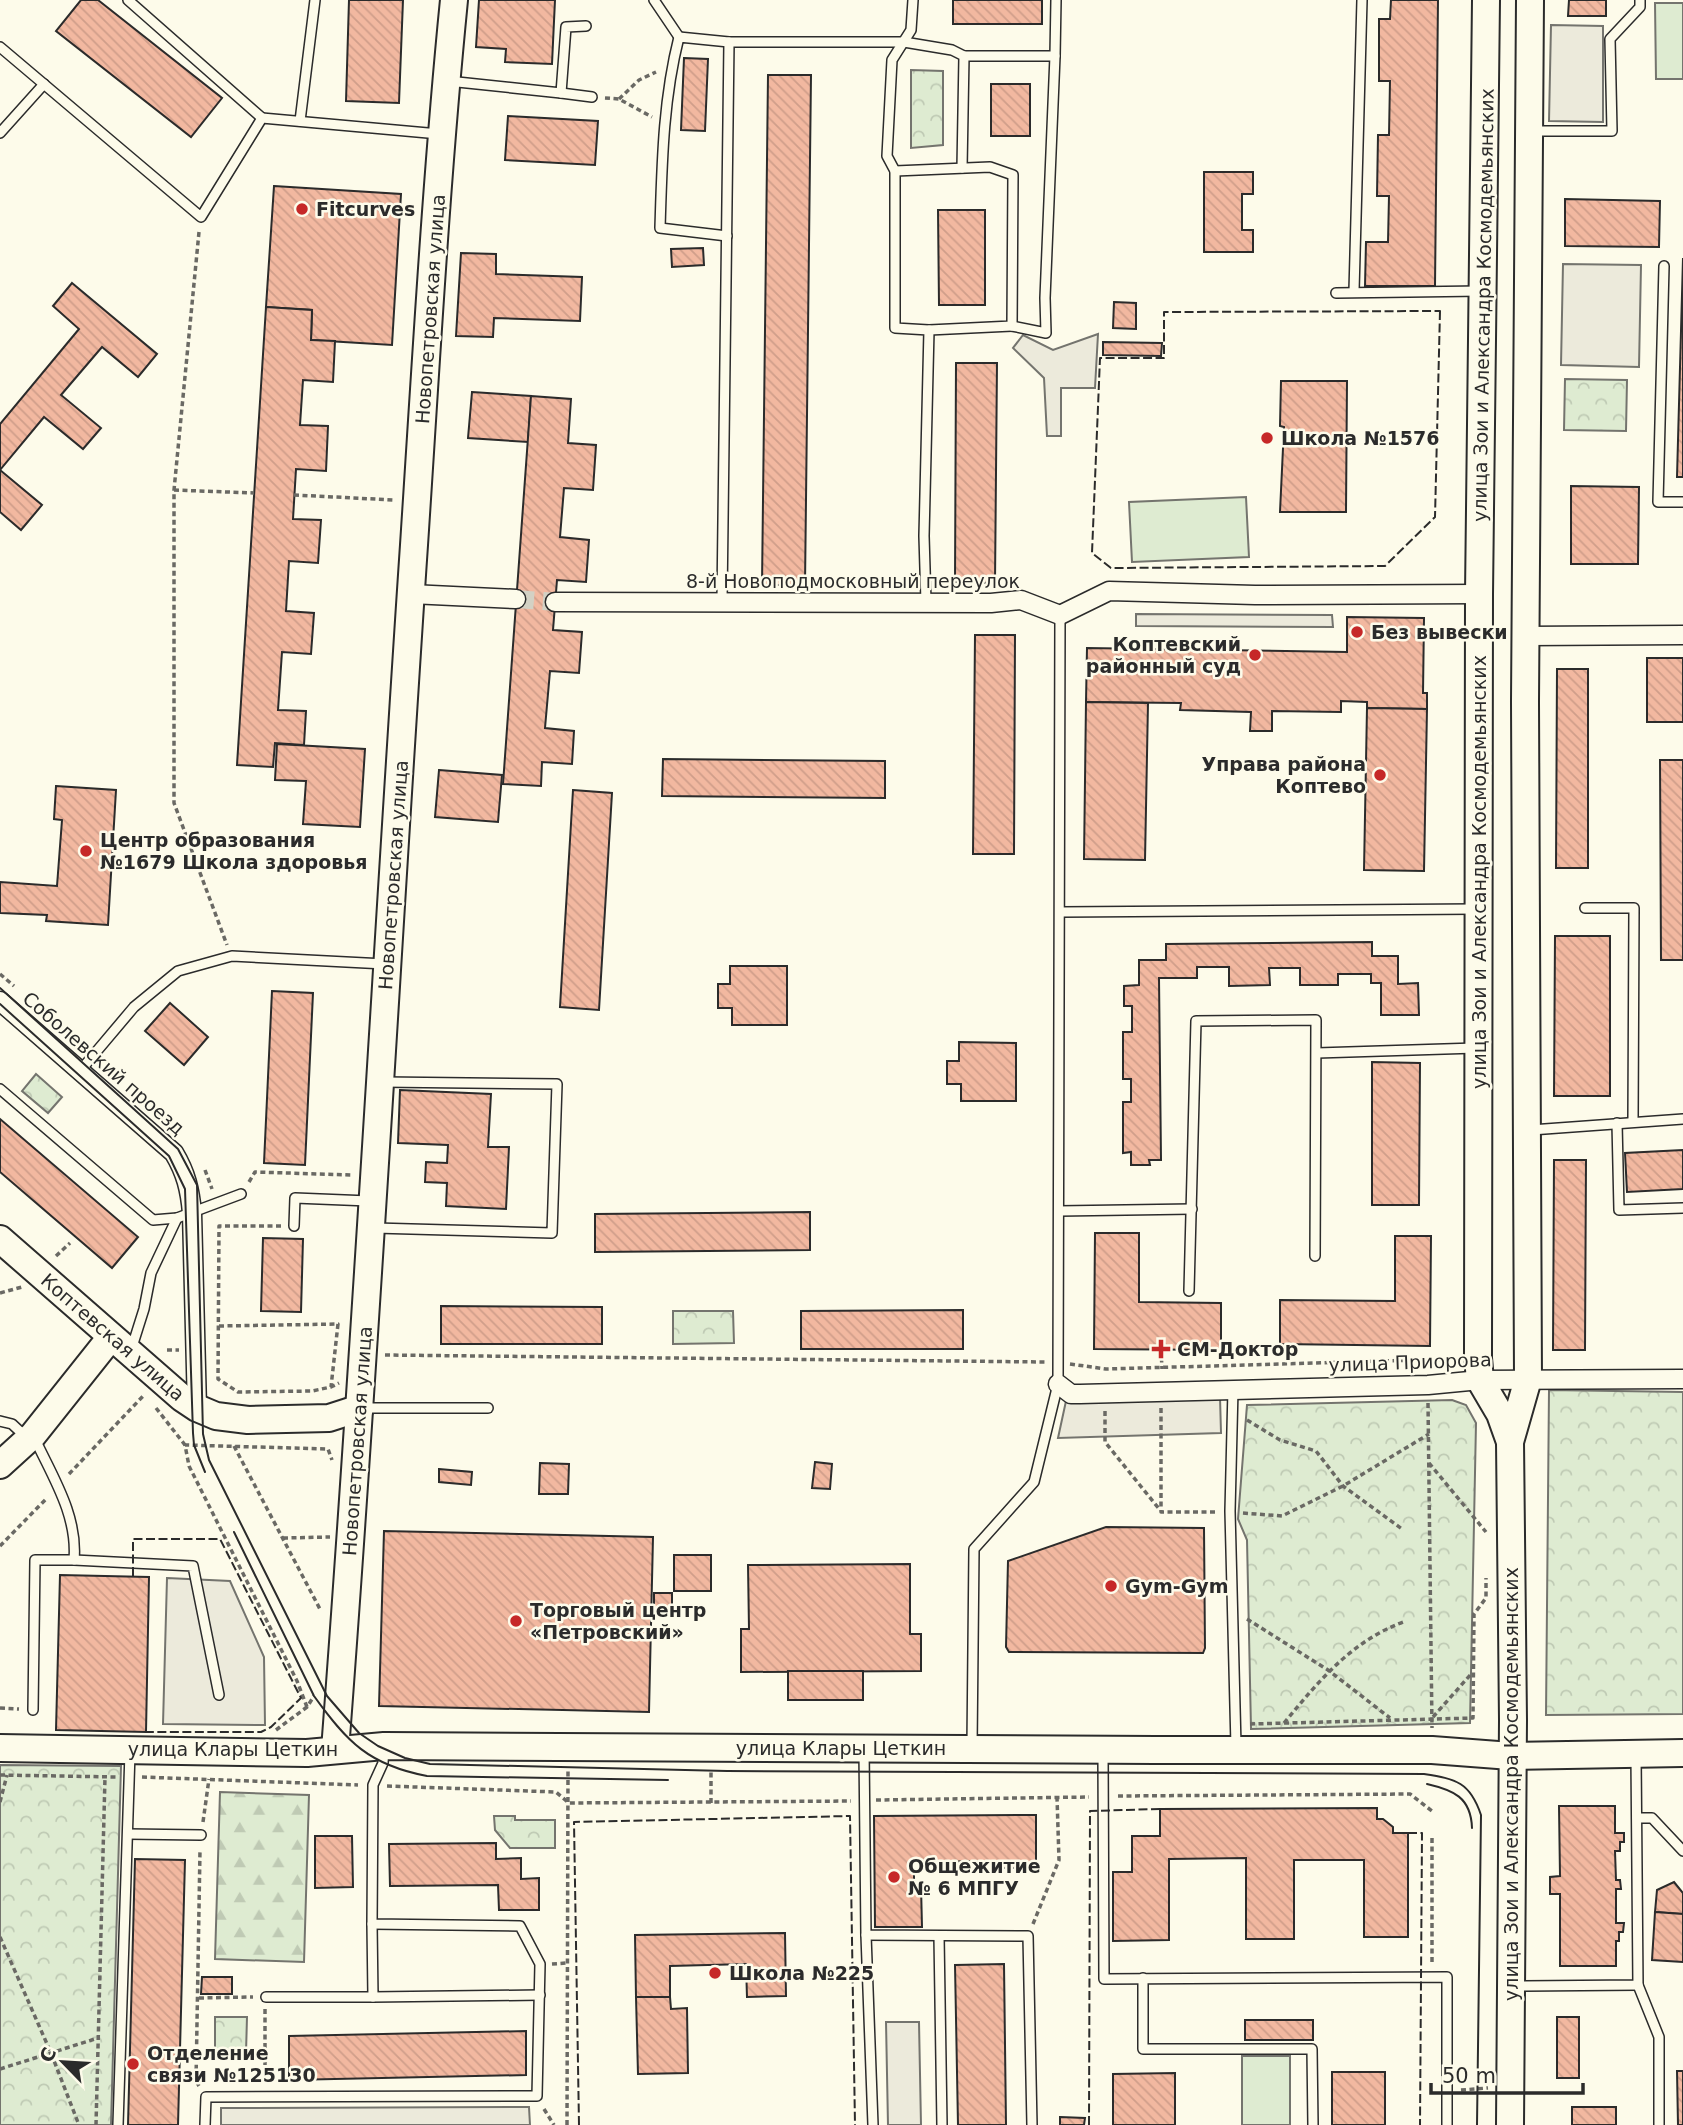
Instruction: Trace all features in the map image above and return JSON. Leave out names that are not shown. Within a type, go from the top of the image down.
[{"type":"street","name":"Новопетровская улица","points":[[335,1750],[360,1408],[371,1201],[441,135],[454,0]]},
{"type":"street","name":"улица Зои и Александра Космодемьянских","points":[[1486,0],[1479,594],[1478,1359],[1480,1380],[1500,1414],[1510,1442]]},
{"type":"street","name":"улица Зои и Александра Космодемьянских","points":[[1510,2125],[1513,1720],[1510,1442],[1528,1379],[1525,636],[1530,0]]},
{"type":"street","points":[[1060,615],[1109,591],[1255,595],[1479,594]]},
{"type":"street","points":[[411,594],[516,599]]},
{"type":"street","name":"8-й Новоподмосковный переулок","points":[[555,602],[1021,600],[1060,615]]},
{"type":"street","points":[[1525,636],[1683,635]]},
{"type":"street","name":"Соболевский проезд","points":[[2,1007],[174,1153],[190,1188],[184,1216],[197,1408]]},
{"type":"street","name":"Коптевская улица","points":[[0,1239],[120,1345],[197,1408],[216,1416],[248,1420],[329,1418],[360,1408]]},
{"type":"street","points":[[0,1465],[30,1438],[120,1345]]},
{"type":"street","name":"улица Приорова","points":[[1058,1384],[1071,1394],[1428,1385],[1480,1380],[1683,1379]]},
{"type":"street","name":"улица Клары Цеткин","points":[[0,1748],[307,1753],[384,1746],[1103,1749],[1236,1736],[1511,1756],[1683,1753]]},
{"type":"lane","points":[[128,0],[262,118],[441,135]]},
{"type":"lane","points":[[300,121],[315,0]]},
{"type":"lane","points":[[654,0],[679,37],[671,65],[663,123],[660,228],[727,236]]},
{"type":"lane","points":[[913,0],[911,30],[892,60],[887,156],[895,171],[895,328],[929,330],[1012,326],[1046,333],[1056,0],[1063,0]]},
{"type":"lane","points":[[1354,291],[1362,0]]},
{"type":"lane","points":[[1529,131],[1612,131],[1610,39],[1640,7],[1640,0]]},
{"type":"lane","points":[[561,93],[566,27],[586,26]]},
{"type":"lane","points":[[679,37],[729,42],[904,42],[952,50],[964,56],[1055,56]]},
{"type":"lane","points":[[722,600],[729,42]]},
{"type":"lane","points":[[0,47],[201,217],[262,118]]},
{"type":"lane","points":[[962,169],[964,56]]},
{"type":"lane","points":[[446,81],[592,97]]},
{"type":"lane","points":[[0,133],[44,84]]},
{"type":"lane","points":[[895,171],[990,167],[1013,175],[1012,326]]},
{"type":"lane","points":[[1664,266],[1658,502],[1683,502]]},
{"type":"lane","points":[[1336,293],[1483,291]]},
{"type":"lane","points":[[926,602],[923,536],[929,330]]},
{"type":"lane","points":[[972,1749],[974,1549],[1034,1482],[1058,1384],[1060,615]]},
{"type":"lane","points":[[1584,908],[1634,908],[1633,1122]]},
{"type":"lane","points":[[1061,912],[1479,909]]},
{"type":"lane","points":[[79,1071],[134,1007],[178,971],[232,956],[387,964]]},
{"type":"lane","points":[[1189,1291],[1196,1021],[1316,1020],[1315,1256]]},
{"type":"lane","points":[[1317,1053],[1479,1048]]},
{"type":"lane","points":[[370,1229],[552,1233],[557,1084],[379,1083]]},
{"type":"lane","points":[[0,1089],[153,1220],[184,1216],[241,1194]]},
{"type":"lane","points":[[1527,1130],[1683,1119]]},
{"type":"lane","points":[[1618,1123],[1619,1210],[1683,1208]]},
{"type":"lane","points":[[294,1226],[295,1198],[371,1201]]},
{"type":"lane","points":[[1059,1211],[1192,1209]]},
{"type":"lane","points":[[120,1345],[144,1309],[151,1273],[184,1216]]},
{"type":"lane","points":[[1233,1389],[1230,1511],[1236,1736]]},
{"type":"lane","points":[[360,1408],[488,1408]]},
{"type":"lane","points":[[0,1421],[12,1424],[30,1438],[59,1485],[75,1543],[74,1560]]},
{"type":"lane","points":[[33,1710],[35,1560],[193,1566],[219,1695]]},
{"type":"lane","points":[[373,1997],[373,1785],[383,1763],[384,1746]]},
{"type":"lane","points":[[864,1748],[866,1935],[873,2125]]},
{"type":"lane","points":[[1103,1749],[1104,1979],[1447,1977],[1447,2125]]},
{"type":"lane","points":[[118,2125],[130,1750]]},
{"type":"lane","points":[[1636,1754],[1638,1985],[1659,2037],[1659,2125]]},
{"type":"lane","points":[[1637,1818],[1652,1818],[1683,1851]]},
{"type":"lane","points":[[128,1834],[201,1835]]},
{"type":"lane","points":[[205,2125],[206,2097],[537,2096],[540,1964],[520,1926],[372,1924]]},
{"type":"lane","points":[[866,1935],[1028,1936],[1032,2125]]},
{"type":"lane","points":[[940,1936],[942,2125]]},
{"type":"lane","points":[[1143,1979],[1143,2049],[1312,2049],[1313,2125]]},
{"type":"lane","points":[[1510,1986],[1638,1985]]},
{"type":"lane","points":[[266,1997],[540,1995]]},
{"type":"path","points":[[619,99],[639,80],[671,65]]},
{"type":"path","points":[[592,97],[619,99],[663,123]]},
{"type":"path","points":[[201,217],[174,490],[174,803],[232,956]]},
{"type":"path","points":[[174,490],[254,493]]},
{"type":"path","points":[[295,495],[417,501]]},
{"type":"path","points":[[241,1194],[255,1172],[353,1175]]},
{"type":"path","points":[[294,1226],[219,1226],[218,1379],[238,1392],[312,1391],[331,1387],[362,1370],[377,1370],[378,1355],[1057,1362],[1106,1369],[1460,1359]]},
{"type":"path","points":[[0,1293],[26,1286]]},
{"type":"path","points":[[219,1326],[338,1324],[331,1387]]},
{"type":"path","points":[[1161,1349],[1161,1512]]},
{"type":"path","points":[[1106,1369],[1105,1442],[1161,1512]]},
{"type":"path","points":[[0,1546],[145,1394],[185,1445],[189,1466],[297,1681],[307,1707]]},
{"type":"path","points":[[1428,1395],[1432,1735]]},
{"type":"path","points":[[1233,1411],[1280,1440],[1316,1451],[1343,1486],[1402,1529]]},
{"type":"path","points":[[1161,1512],[1230,1511],[1282,1516],[1343,1486],[1429,1434]]},
{"type":"path","points":[[185,1445],[328,1449],[332,1462]]},
{"type":"path","points":[[234,1446],[327,1622]]},
{"type":"path","points":[[1429,1463],[1486,1530]]},
{"type":"path","points":[[1486,1516],[1486,1542]]},
{"type":"path","points":[[283,1538],[333,1537]]},
{"type":"path","points":[[1236,1736],[1284,1723],[1473,1718],[1474,1614],[1486,1598],[1486,1568]]},
{"type":"path","points":[[1231,1609],[1328,1670],[1392,1720]]},
{"type":"path","points":[[1284,1723],[1328,1670],[1384,1629],[1406,1621]]},
{"type":"path","points":[[1432,1718],[1472,1673]]},
{"type":"path","points":[[266,1735],[307,1707],[317,1688]]},
{"type":"path","points":[[0,1708],[33,1710]]},
{"type":"path","points":[[567,1747],[567,2125]]},
{"type":"path","points":[[0,1775],[209,1779],[556,1792],[569,1803],[1410,1794],[1432,1811]]},
{"type":"path","points":[[0,1802],[7,1775]]},
{"type":"path","points":[[96,2125],[106,1776]]},
{"type":"path","points":[[206,2097],[196,2081],[201,1835],[209,1779]]},
{"type":"path","points":[[1028,1936],[1059,1860],[1057,1797]]},
{"type":"path","points":[[1432,1838],[1432,1977]]},
{"type":"path","points":[[0,1937],[79,2125]]},
{"type":"path","points":[[199,1998],[266,1997],[265,2097]]},
{"type":"path","points":[[0,2069],[98,2038]]},
{"type":"path","points":[[537,2096],[554,2125]]},
{"type":"green space","points":[[1655,3],[1683,3],[1683,79],[1656,79]]},
{"type":"green space","points":[[911,70],[943,71],[943,145],[911,148]]},
{"type":"green space","points":[[1565,379],[1627,380],[1626,431],[1564,430]]},
{"type":"green space","points":[[1246,497],[1249,557],[1132,562],[1129,502]]},
{"type":"green space","points":[[36,1074],[62,1097],[48,1113],[22,1091]]},
{"type":"green space","points":[[673,1311],[733,1311],[734,1343],[673,1344]]},
{"type":"green space","points":[[1549,1390],[1683,1392],[1683,1714],[1546,1715]]},
{"type":"green space","points":[[1452,1400],[1466,1405],[1476,1423],[1470,1723],[1251,1729],[1247,1540],[1238,1519],[1247,1405]]},
{"type":"green space","points":[[0,1765],[121,1766],[111,2125],[0,2125]]},
{"type":"green space","points":[[220,1792],[309,1795],[304,1962],[215,1959]]},
{"type":"green space","points":[[494,1816],[515,1816],[515,1820],[555,1820],[555,1848],[510,1848],[495,1830]]},
{"type":"green space","points":[[215,2017],[247,2017],[246,2053],[215,2053]]},
{"type":"green space","points":[[1242,2056],[1290,2056],[1290,2125],[1242,2125]]},
{"type":"shaded area","points":[[1551,25],[1603,26],[1603,122],[1549,121]]},
{"type":"shaded area","points":[[1563,264],[1641,265],[1639,367],[1561,365]]},
{"type":"shaded area","points":[[1098,334],[1095,388],[1061,388],[1061,436],[1047,436],[1044,378],[1013,348],[1023,335],[1053,350]]},
{"type":"shaded area","points":[[1136,614],[1332,615],[1333,627],[1136,626]]},
{"type":"shaded area","points":[[1220,1397],[1221,1433],[1058,1438],[1066,1401]]},
{"type":"shaded area","points":[[167,1578],[230,1581],[264,1657],[265,1725],[163,1724]]},
{"type":"shaded area","points":[[886,2022],[919,2022],[921,2125],[888,2125]]},
{"type":"shaded area","points":[[529,2107],[530,2125],[221,2125],[221,2108]]},
{"type":"building","points":[[81,0],[98,0],[222,98],[191,137],[56,31]]},
{"type":"building","points":[[349,0],[403,0],[399,103],[346,101]]},
{"type":"building","points":[[479,0],[555,0],[552,64],[505,62],[506,49],[476,47]]},
{"type":"building","points":[[953,0],[1042,0],[1042,24],[953,24]]},
{"type":"building","points":[[1391,0],[1438,0],[1435,286],[1365,286],[1366,242],[1388,242],[1389,196],[1377,196],[1378,135],[1389,135],[1390,81],[1379,81],[1379,19],[1390,19]]},
{"type":"building","points":[[1569,0],[1606,0],[1606,16],[1568,16]]},
{"type":"building","points":[[684,58],[708,59],[705,131],[681,130]]},
{"type":"building","points":[[768,75],[811,75],[805,585],[762,585]]},
{"type":"building","points":[[991,84],[1030,84],[1030,136],[991,136]]},
{"type":"building","points":[[508,116],[598,121],[595,165],[505,160]]},
{"type":"building","points":[[1204,172],[1253,172],[1253,194],[1242,194],[1242,230],[1253,230],[1253,252],[1204,252]]},
{"type":"building","points":[[274,186],[401,194],[392,345],[311,340],[312,310],[266,307]]},
{"type":"building","points":[[1565,199],[1660,201],[1659,247],[1565,246]]},
{"type":"building","points":[[938,210],[985,210],[985,305],[939,305]]},
{"type":"building","points":[[703,248],[704,265],[672,267],[671,249]]},
{"type":"building","points":[[461,253],[496,254],[496,274],[582,277],[580,321],[494,318],[493,337],[456,336]]},
{"type":"building","points":[[1683,258],[1683,477],[1677,477]]},
{"type":"building","points":[[72,283],[157,354],[138,377],[102,347],[61,395],[101,428],[83,449],[44,417],[0,470],[0,424],[79,329],[53,306]]},
{"type":"building","points":[[1114,302],[1136,303],[1136,329],[1113,328]]},
{"type":"building","points":[[266,307],[312,310],[311,340],[335,341],[333,382],[303,380],[300,425],[328,426],[326,471],[296,469],[293,519],[321,520],[318,563],[289,561],[286,611],[314,613],[311,654],[282,652],[278,710],[306,711],[304,745],[275,743],[273,767],[237,765]]},
{"type":"building","points":[[1103,342],[1162,343],[1161,356],[1103,355]]},
{"type":"building","points":[[956,363],[997,363],[995,583],[955,582]]},
{"type":"building","points":[[1281,381],[1347,381],[1346,512],[1280,512],[1284,427],[1280,426]]},
{"type":"building","points":[[472,392],[531,396],[528,442],[468,438]]},
{"type":"building","points":[[531,396],[571,399],[568,443],[596,445],[593,490],[564,488],[560,537],[589,540],[586,582],[557,580],[553,630],[582,632],[579,673],[550,671],[545,728],[574,731],[572,764],[542,762],[541,786],[503,784]]},
{"type":"building","points":[[0,470],[42,505],[21,530],[0,512]]},
{"type":"building","points":[[1571,486],[1639,487],[1638,564],[1571,564]]},
{"type":"building","points":[[1347,617],[1424,618],[1423,693],[1427,693],[1427,709],[1367,708],[1367,702],[1341,701],[1341,712],[1272,711],[1272,731],[1250,731],[1251,712],[1180,710],[1181,703],[1086,702],[1087,648],[1347,652]]},
{"type":"building","points":[[975,635],[1015,635],[1014,854],[973,854]]},
{"type":"building","points":[[1647,658],[1683,658],[1683,722],[1647,722]]},
{"type":"building","points":[[1557,669],[1588,669],[1588,868],[1556,868]]},
{"type":"building","points":[[1086,702],[1148,703],[1145,860],[1084,859]]},
{"type":"building","points":[[1367,708],[1427,709],[1424,871],[1364,870]]},
{"type":"building","points":[[277,744],[365,749],[360,827],[303,824],[306,781],[275,780]]},
{"type":"building","points":[[663,759],[885,761],[885,798],[662,796]]},
{"type":"building","points":[[1660,760],[1683,760],[1683,960],[1661,960]]},
{"type":"building","points":[[439,770],[502,775],[498,822],[435,817]]},
{"type":"building","name":"Центр образования №1679 Школа здоровья","points":[[56,786],[116,790],[108,925],[46,921],[47,915],[0,913],[0,882],[57,886],[62,820],[54,819]]},
{"type":"building","points":[[573,790],[612,793],[599,1010],[560,1007]]},
{"type":"building","points":[[1555,936],[1610,936],[1610,1096],[1554,1096]]},
{"type":"building","points":[[1372,942],[1372,956],[1398,956],[1398,984],[1418,983],[1419,1015],[1381,1015],[1381,983],[1371,983],[1371,974],[1338,974],[1338,985],[1300,985],[1300,968],[1269,968],[1270,985],[1229,986],[1229,967],[1197,967],[1197,978],[1159,978],[1161,1160],[1149,1160],[1150,1165],[1131,1165],[1131,1152],[1123,1153],[1123,1102],[1131,1102],[1131,1079],[1123,1079],[1123,1032],[1132,1032],[1132,1006],[1124,1006],[1124,986],[1139,985],[1139,960],[1166,960],[1166,944]]},
{"type":"building","points":[[730,966],[787,966],[787,1025],[732,1025],[732,1008],[718,1008],[718,984],[730,984]]},
{"type":"building","points":[[272,991],[313,993],[305,1165],[264,1163]]},
{"type":"building","points":[[170,1003],[208,1037],[184,1065],[145,1031]]},
{"type":"building","points":[[959,1042],[1016,1043],[1016,1101],[961,1101],[961,1084],[947,1084],[947,1061],[959,1061]]},
{"type":"building","points":[[1372,1062],[1420,1063],[1419,1205],[1372,1205]]},
{"type":"building","points":[[400,1090],[491,1094],[488,1147],[509,1147],[506,1209],[446,1206],[447,1183],[425,1182],[426,1162],[447,1163],[448,1145],[398,1143]]},
{"type":"building","points":[[0,1119],[138,1237],[112,1268],[0,1172]]},
{"type":"building","points":[[1683,1150],[1683,1189],[1627,1192],[1625,1153]]},
{"type":"building","points":[[1554,1160],[1586,1160],[1585,1350],[1553,1350]]},
{"type":"building","points":[[810,1212],[810,1250],[595,1252],[595,1214]]},
{"type":"building","points":[[1095,1233],[1139,1233],[1139,1302],[1221,1303],[1221,1350],[1094,1349]]},
{"type":"building","points":[[1395,1236],[1431,1236],[1430,1346],[1280,1344],[1280,1300],[1395,1301]]},
{"type":"building","points":[[263,1238],[303,1239],[301,1312],[261,1311]]},
{"type":"building","points":[[441,1306],[602,1307],[602,1344],[441,1344]]},
{"type":"building","points":[[963,1310],[963,1349],[801,1349],[801,1311]]},
{"type":"building","points":[[815,1462],[832,1464],[830,1489],[812,1488]]},
{"type":"building","points":[[540,1463],[569,1464],[568,1494],[539,1494]]},
{"type":"building","points":[[439,1469],[472,1472],[471,1485],[439,1482]]},
{"type":"building","points":[[1106,1527],[1204,1528],[1203,1653],[1009,1652],[1006,1647],[1008,1561]]},
{"type":"building","name":"Торговый центр «Петровский»","points":[[384,1531],[653,1537],[649,1712],[379,1706]]},
{"type":"building","points":[[674,1555],[711,1555],[711,1591],[674,1591]]},
{"type":"building","points":[[910,1564],[910,1634],[921,1634],[921,1671],[741,1672],[741,1629],[749,1629],[748,1565]]},
{"type":"building","points":[[60,1575],[149,1577],[146,1732],[56,1730]]},
{"type":"building","points":[[654,1593],[672,1593],[672,1615],[654,1615]]},
{"type":"building","points":[[788,1671],[863,1671],[863,1700],[788,1700]]},
{"type":"building","points":[[1559,1806],[1615,1806],[1615,1833],[1624,1833],[1620,1851],[1615,1851],[1616,1880],[1620,1880],[1621,1889],[1616,1889],[1616,1923],[1624,1923],[1623,1932],[1619,1932],[1619,1941],[1616,1941],[1616,1966],[1560,1966],[1560,1894],[1550,1894],[1550,1877],[1560,1876]]},
{"type":"building","points":[[1377,1808],[1377,1819],[1383,1819],[1393,1827],[1393,1833],[1408,1833],[1408,1937],[1364,1937],[1364,1860],[1294,1860],[1294,1939],[1246,1939],[1246,1858],[1169,1859],[1169,1940],[1113,1941],[1113,1872],[1132,1872],[1132,1836],[1160,1836],[1160,1809]]},
{"type":"building","name":"Общежитие № 6 МПГУ","points":[[1036,1815],[1036,1868],[998,1868],[997,1861],[914,1862],[914,1886],[921,1886],[922,1927],[875,1927],[874,1816]]},
{"type":"building","points":[[315,1836],[352,1836],[353,1887],[315,1888]]},
{"type":"building","points":[[496,1843],[496,1859],[521,1858],[521,1879],[539,1878],[539,1910],[499,1910],[498,1885],[390,1886],[389,1844]]},
{"type":"building","points":[[135,1859],[185,1860],[178,2125],[128,2125]]},
{"type":"building","points":[[1674,1882],[1683,1893],[1683,1914],[1655,1912],[1657,1890]]},
{"type":"building","points":[[1655,1912],[1683,1914],[1683,1962],[1652,1960]]},
{"type":"building","points":[[785,1933],[786,1996],[747,1997],[746,1964],[670,1966],[670,1997],[636,1997],[635,1935]]},
{"type":"building","points":[[1004,1964],[1006,2125],[958,2125],[955,1965]]},
{"type":"building","points":[[202,1977],[232,1977],[232,1994],[201,1994]]},
{"type":"building","points":[[636,1997],[670,1997],[671,2009],[687,2008],[688,2073],[638,2074]]},
{"type":"building","points":[[1557,2017],[1579,2017],[1579,2078],[1557,2078]]},
{"type":"building","points":[[1245,2020],[1313,2020],[1313,2040],[1245,2040]]},
{"type":"building","points":[[526,2031],[526,2075],[289,2080],[289,2036]]},
{"type":"building","points":[[1677,2071],[1683,2071],[1683,2125],[1678,2125]]},
{"type":"building","points":[[1332,2072],[1385,2072],[1385,2125],[1332,2125]]},
{"type":"building","points":[[1175,2073],[1175,2125],[1113,2125],[1113,2074]]},
{"type":"building","points":[[1572,2107],[1616,2107],[1616,2125],[1572,2125]]},
{"type":"building","points":[[1060,2117],[1085,2118],[1084,2125],[1060,2125]]},
{"type":"tunnel","points":[[516,599],[555,602]]},
{"type":"tram line","points":[[0,988],[178,1149],[197,1185],[203,1434],[209,1460],[327,1696],[359,1733],[378,1746],[405,1758],[430,1764],[727,1771],[1424,1774],[1453,1780],[1472,1795],[1481,1815],[1477,2125]]},
{"type":"tram line","points":[[0,1004],[169,1156],[185,1189],[193,1433],[194,1445],[205,1472]]},
{"type":"tram line","points":[[234,1532],[314,1696],[349,1739],[374,1758],[427,1776],[668,1780]]},
{"type":"tram line","points":[[1427,1784],[1445,1789],[1459,1797],[1468,1809],[1472,1828]]},
{"type":"fence","points":[[1440,311],[1435,517],[1385,566],[1111,568],[1092,553],[1100,358],[1164,358],[1164,312],[1440,311]]},
{"type":"fence","points":[[133,1576],[133,1539],[220,1539],[301,1698],[271,1727],[261,1732],[146,1732]]},
{"type":"fence","points":[[1089,2125],[1090,1811],[1160,1809]]},
{"type":"fence","points":[[579,2125],[574,1822],[850,1816],[855,2125]]},
{"type":"fence","points":[[1408,1833],[1422,1833],[1420,2125]]},
{"type":"place","name":"Fitcurves","points":[[302,209]]},
{"type":"place","name":"Школа №1576","points":[[1267,438]]},
{"type":"place","name":"Без вывески","points":[[1357,632]]},
{"type":"place","name":"Коптевский районный суд","points":[[1255,655]]},
{"type":"place","name":"Управа района Коптево","points":[[1380,775]]},
{"type":"place","name":"Центр образования №1679 Школа здоровья","points":[[86,851]]},
{"type":"place","name":"СМ-Доктор","points":[[1161,1349]]},
{"type":"place","name":"Gym-Gym","points":[[1111,1586]]},
{"type":"place","name":"Торговый центр «Петровский»","points":[[516,1621]]},
{"type":"place","name":"Общежитие № 6 МПГУ","points":[[894,1877]]},
{"type":"place","name":"Школа №225","points":[[715,1973]]},
{"type":"place","name":"Отделение связи №125130","points":[[133,2064]]}]
